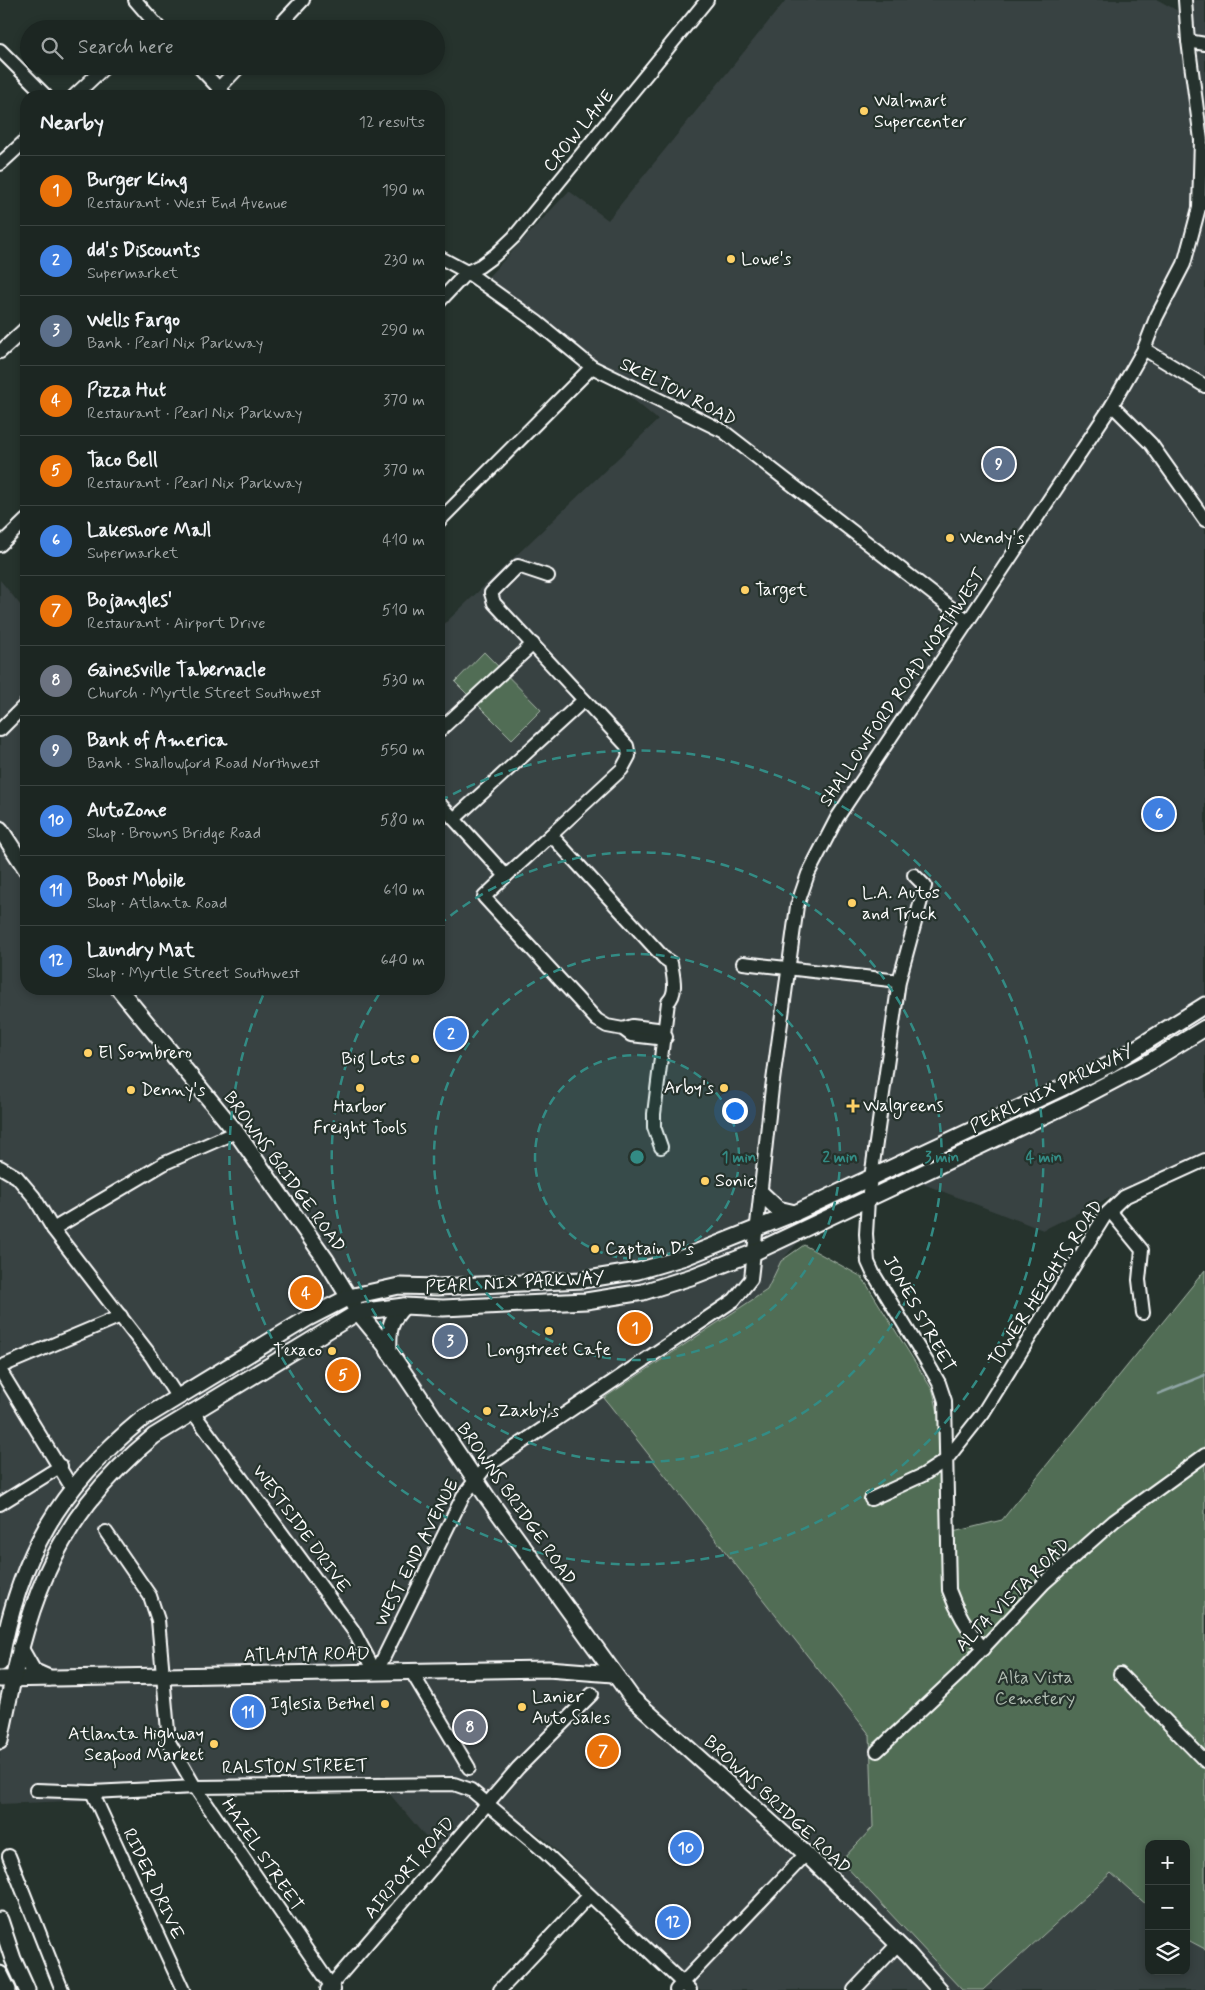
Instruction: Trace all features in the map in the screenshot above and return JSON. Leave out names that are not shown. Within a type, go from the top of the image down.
[{"type":"main road","points":[[0,829],[20,860]]},
{"type":"main road","name":"BROWNS BRIDGE ROAD","points":[[124,995],[236,1132],[326,1260],[358,1312],[389,1352],[475,1480],[632,1698],[806,1854],[898,1944],[940,1990]]},
{"type":"main road","name":"PEARL NIX PARKWAY","points":[[0,1663],[2,1644],[10,1611],[32,1553],[43,1532],[72,1488],[119,1437],[142,1419],[308,1318],[349,1297],[399,1286],[442,1287],[582,1280],[638,1271],[685,1257],[795,1213],[1110,1064],[1205,1005]]},
{"type":"main road","name":"PEARL NIX PARKWAY","points":[[0,1741],[4,1720],[6,1679],[20,1648],[43,1579],[61,1543],[89,1500],[133,1453],[154,1436],[192,1411],[277,1363],[358,1312],[404,1306],[452,1308],[586,1301],[643,1292],[691,1277],[755,1252],[1071,1103],[1151,1060],[1205,1028]]},
{"type":"main road","points":[[761,1193],[778,1209],[795,1213]]},
{"type":"main road","points":[[389,1352],[389,1326],[391,1320],[404,1306]]},
{"type":"main road","points":[[20,1648],[33,1671],[50,1678]]},
{"type":"main road","name":"ATLANTA ROAD","points":[[6,1679],[163,1675],[412,1674],[548,1669],[613,1674]]},
{"type":"main road","points":[[4,1720],[14,1700],[24,1690],[50,1678]]},
{"type":"main road","points":[[0,1920],[13,1959],[27,1990]]},
{"type":"main road","points":[[0,1974],[8,1990]]},
{"type":"street","points":[[135,0],[149,20]]},
{"type":"street","points":[[284,20],[303,0]]},
{"type":"street","name":"CROW LANE","points":[[445,296],[467,272],[480,266],[514,237],[707,0]]},
{"type":"street","name":"SHALLOWFORD ROAD NORTHWEST","points":[[756,1229],[788,967],[797,906],[808,874],[820,847],[837,818],[1112,405],[1144,349],[1156,318],[1184,264],[1199,208],[1201,140],[1188,41],[1185,0]]},
{"type":"street","points":[[1188,41],[1205,44]]},
{"type":"street","points":[[0,50],[20,70]]},
{"type":"street","points":[[25,75],[40,90]]},
{"type":"street","points":[[80,90],[96,75]]},
{"type":"street","points":[[206,75],[220,90]]},
{"type":"street","points":[[223,90],[234,75]]},
{"type":"street","points":[[0,164],[20,146]]},
{"type":"street","name":"SKELTON ROAD","points":[[445,260],[467,272],[536,322],[592,367],[723,431],[968,621]]},
{"type":"street","points":[[0,352],[20,334]]},
{"type":"street","points":[[1144,349],[1205,386]]},
{"type":"street","points":[[445,515],[592,367]]},
{"type":"street","points":[[1112,405],[1151,444],[1205,520]]},
{"type":"street","points":[[0,545],[20,526]]},
{"type":"street","points":[[548,576],[518,566],[491,593],[494,603],[627,746],[629,756],[622,769],[484,897],[596,1020],[608,1026],[623,1029],[632,1026],[643,1032],[657,1029],[664,1036]]},
{"type":"street","points":[[445,725],[533,644]]},
{"type":"street","points":[[454,819],[584,700]]},
{"type":"street","points":[[0,730],[20,710]]},
{"type":"street","points":[[445,809],[506,876]]},
{"type":"street","points":[[551,835],[664,958],[671,963],[672,998],[668,1002],[654,1114],[654,1127],[661,1147]]},
{"type":"street","name":"JONES STREET","points":[[914,875],[925,886],[899,981],[868,1199],[868,1262],[939,1383],[945,1401],[947,1422],[949,1590],[956,1610],[968,1630],[983,1649]]},
{"type":"street","points":[[743,964],[788,967],[899,981]]},
{"type":"street","points":[[53,1229],[165,1163],[236,1132]]},
{"type":"street","name":"TOWER HEIGHTS ROAD","points":[[871,1499],[923,1475],[946,1460],[984,1413],[1110,1211],[1124,1197],[1205,1160]]},
{"type":"street","points":[[0,1167],[17,1177],[34,1197],[53,1229],[122,1316],[178,1398]]},
{"type":"street","points":[[1110,1211],[1142,1250],[1139,1280],[1143,1313]]},
{"type":"street","name":"WEST END AVENUE","points":[[376,1673],[463,1496],[486,1467],[734,1300],[751,1279],[756,1229]]},
{"type":"street","points":[[72,1488],[61,1466],[0,1369],[122,1316]]},
{"type":"street","name":"WESTSIDE DRIVE","points":[[192,1411],[353,1630],[376,1673]]},
{"type":"street","name":"ALTA VISTA ROAD","points":[[877,1750],[983,1649],[1044,1583],[1114,1521],[1205,1455]]},
{"type":"street","points":[[0,1504],[61,1466]]},
{"type":"street","name":"HAZEL STREET","points":[[106,1532],[150,1596],[158,1620],[169,1742],[195,1786],[331,1989]]},
{"type":"street","points":[[412,1674],[469,1768]]},
{"type":"street","points":[[1120,1674],[1205,1761]]},
{"type":"street","name":"AIRPORT ROAD","points":[[331,1989],[518,1768],[592,1694]]},
{"type":"street","name":"RALSTON STREET","points":[[36,1790],[92,1792],[195,1786],[454,1784],[471,1790],[540,1848],[683,1988]]},
{"type":"street","name":"RIDER DRIVE","points":[[92,1792],[183,1990]]},
{"type":"street","points":[[683,1988],[806,1854]]},
{"type":"street","points":[[9,1856],[62,1990]]},
{"type":"street","points":[[500,1990],[589,1896]]},
{"type":"street","points":[[854,1990],[898,1944]]},
{"type":"shaded area","points":[[786,0],[1158,0],[1178,11],[1180,0],[1205,0],[1205,1151],[1043,1230],[918,1182],[804,1236],[781,1261],[767,1290],[604,1398],[870,1735],[873,1827],[909,1931],[962,1990],[695,1990],[546,1840],[496,1804],[443,1858],[384,1787],[0,1804],[0,580],[20,605],[20,995],[445,995],[445,623],[658,420],[487,278],[569,191],[608,220]]},
{"type":"shaded area","points":[[1111,1873],[1145,1903],[1145,1975],[1190,1975],[1190,1941],[1205,1949],[1205,1990],[984,1990]]},
{"type":"green space","points":[[484,652],[541,710],[512,739],[455,682]]},
{"type":"green space","name":"Alta Vista Cemetery","points":[[804,1245],[862,1277],[933,1391],[939,1417],[941,1535],[1002,1520],[1205,1270],[1205,1949],[1190,1941],[1190,1840],[1145,1840],[1145,1903],[1111,1873],[983,1990],[962,1990],[841,1861],[873,1827],[870,1735],[604,1398],[767,1290],[781,1261]]},
{"type":"waterway","points":[[1158,1394],[1205,1375]]},
{"type":"place","name":"Walmart Supercenter","points":[[864,111]]},
{"type":"place","name":"Lowe's","points":[[731,259]]},
{"type":"place","name":"Bank of America","points":[[999,464]]},
{"type":"place","name":"Wendy's","points":[[950,538]]},
{"type":"place","name":"Target","points":[[745,590]]},
{"type":"place","name":"Lakeshore Mall","points":[[1159,814]]},
{"type":"place","name":"L.A. Autos and Truck","points":[[852,903]]},
{"type":"place","name":"dd's Discounts","points":[[451,1034]]},
{"type":"place","name":"El Sombrero","points":[[88,1053]]},
{"type":"place","name":"Big Lots","points":[[415,1059]]},
{"type":"place","name":"Harbor Freight Tools","points":[[360,1088]]},
{"type":"place","name":"Arby's","points":[[724,1088]]},
{"type":"place","name":"Denny's","points":[[131,1090]]},
{"type":"place","name":"Walgreens","points":[[853,1106]]},
{"type":"place","name":"Sonic","points":[[705,1181]]},
{"type":"place","name":"Captain D's","points":[[595,1249]]},
{"type":"place","name":"Pizza Hut","points":[[306,1293]]},
{"type":"place","name":"Burger King","points":[[635,1328]]},
{"type":"place","name":"Longstreet Cafe","points":[[549,1331]]},
{"type":"place","name":"Wells Fargo","points":[[450,1341]]},
{"type":"place","name":"Texaco","points":[[332,1351]]},
{"type":"place","name":"Taco Bell","points":[[343,1375]]},
{"type":"place","name":"Zaxby's","points":[[487,1411]]},
{"type":"place","name":"Iglesia Bethel","points":[[385,1704]]},
{"type":"place","name":"Lanier Auto Sales","points":[[522,1707]]},
{"type":"place","name":"Boost Mobile","points":[[248,1712]]},
{"type":"place","name":"Gainesville Tabernacle","points":[[470,1727]]},
{"type":"place","name":"Atlanta Highway Seafood Market","points":[[214,1744]]},
{"type":"place","name":"Bojangles'","points":[[603,1751]]},
{"type":"place","name":"AutoZone","points":[[686,1848]]},
{"type":"place","name":"Laundry Mat","points":[[673,1922]]}]
